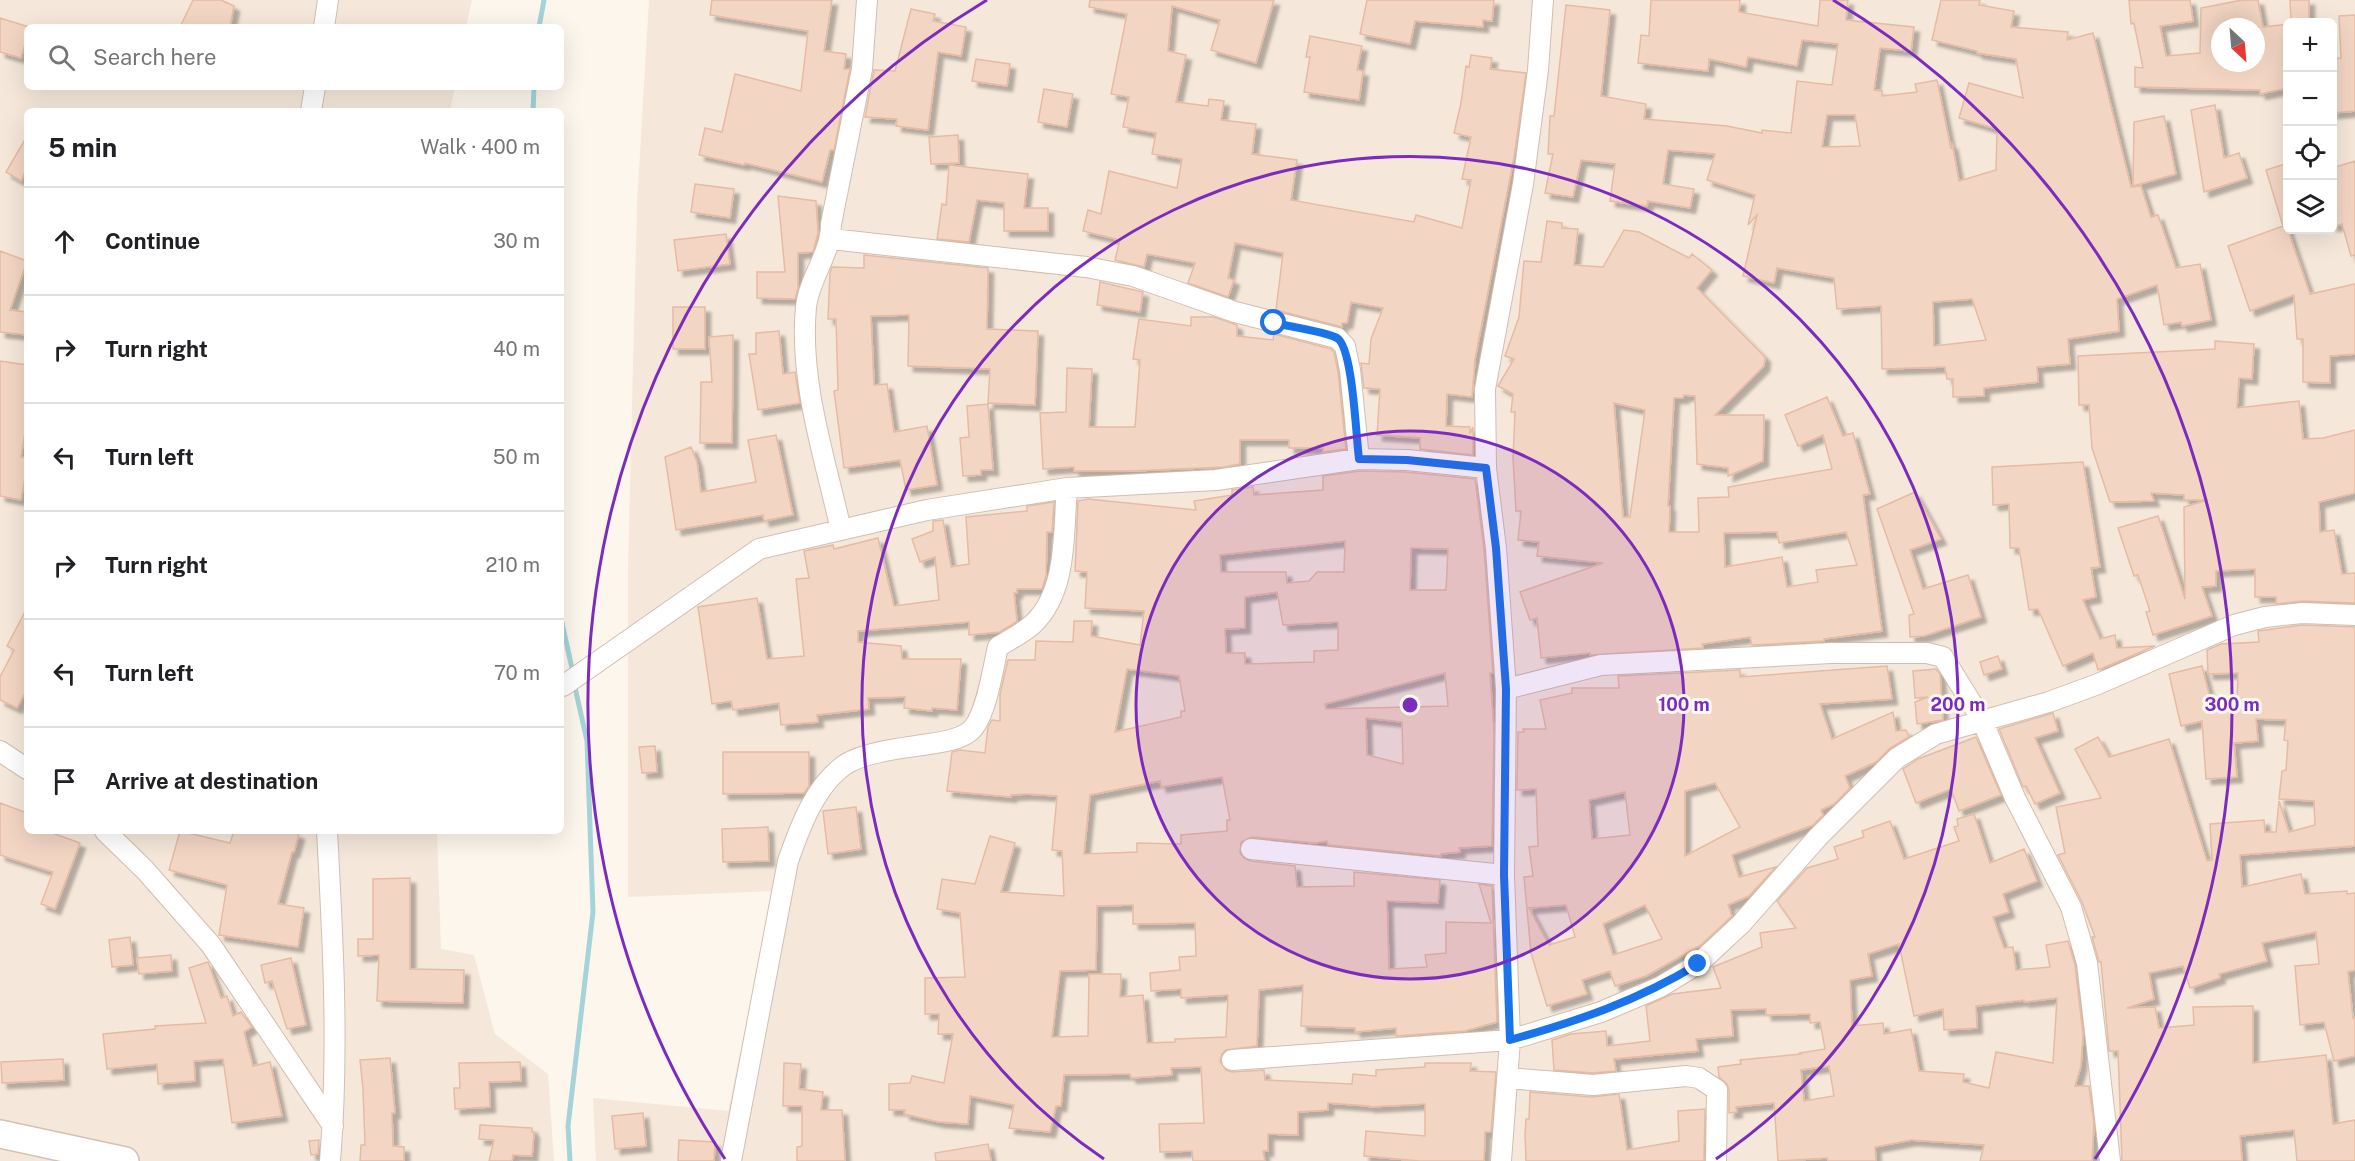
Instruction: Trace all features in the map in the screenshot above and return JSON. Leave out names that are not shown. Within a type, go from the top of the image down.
[{"type":"main road","points":[[0,1134],[46,1152],[125,1161]]},
{"type":"street","points":[[324,24],[328,0]]},
{"type":"street","points":[[841,530],[812,401],[806,348],[807,305],[831,239],[831,224],[862,69],[867,0]]},
{"type":"street","points":[[1501,1161],[1510,1040],[1504,875],[1506,689],[1496,548],[1486,468],[1485,389],[1522,184],[1538,70],[1543,0]]},
{"type":"street","points":[[312,108],[314,90]]},
{"type":"street","points":[[831,239],[1086,267],[1133,276],[1235,312],[1337,338],[1345,346],[1350,370],[1359,459]]},
{"type":"street","points":[[564,685],[759,549],[938,508],[1067,488],[1216,480],[1359,459],[1407,460],[1486,468]]},
{"type":"street","points":[[731,1161],[788,861],[802,822],[820,791],[846,764],[883,751],[949,740],[970,732],[982,713],[998,647],[1033,624],[1054,595],[1060,572],[1067,488]]},
{"type":"street","points":[[1232,1060],[1510,1040],[1601,1012],[1660,987],[1698,964],[1741,924],[1818,837],[1897,758],[1936,734],[2049,702],[2098,684],[2234,625],[2265,617],[2302,613],[2355,615]]},
{"type":"street","points":[[1506,689],[1601,665],[1831,653],[1927,652],[1944,657],[1982,720],[2015,798],[2071,907],[2079,930],[2087,963],[2109,1161]]},
{"type":"street","points":[[0,751],[24,766]]},
{"type":"street","points":[[108,834],[145,870],[211,945],[333,1126]]},
{"type":"street","points":[[327,834],[333,952],[333,1126],[330,1161]]},
{"type":"street","points":[[1251,849],[1504,875]]},
{"type":"street","points":[[1507,1078],[1593,1084],[1686,1076],[1699,1078],[1717,1090],[1716,1161]]},
{"type":"shaded area","points":[[0,0],[472,0],[467,24],[24,24],[24,90],[454,90],[451,108],[24,108],[24,834],[437,834],[441,949],[474,955],[495,1034],[548,1074],[554,1161],[0,1161]]},
{"type":"shaded area","points":[[649,0],[2355,0],[2355,1161],[596,1161],[593,1098],[728,1111],[774,891],[628,897],[628,569],[637,203]]},
{"type":"building","points":[[193,0],[221,0],[234,6],[231,24],[181,24]]},
{"type":"building","points":[[712,0],[832,0],[824,51],[846,54],[844,69],[850,69],[834,150],[830,150],[822,182],[745,163],[744,165],[699,155],[705,128],[722,132],[735,74],[801,91],[808,31],[710,15]]},
{"type":"building","points":[[1090,0],[1274,0],[1256,63],[1211,50],[1220,20],[1172,6],[1168,51],[1186,55],[1176,102],[1208,106],[1209,99],[1224,101],[1221,120],[1256,124],[1252,154],[1297,160],[1291,200],[1414,222],[1416,215],[1462,228],[1471,180],[1462,179],[1471,137],[1454,133],[1466,66],[1469,67],[1471,55],[1492,58],[1490,69],[1526,73],[1514,157],[1475,359],[1472,397],[1447,394],[1446,426],[1470,427],[1470,434],[1473,427],[1473,455],[1420,449],[1420,438],[1377,435],[1380,389],[1364,388],[1361,363],[1369,364],[1371,339],[1383,308],[1351,302],[1347,323],[1342,323],[1342,327],[1276,310],[1283,253],[1235,243],[1228,278],[1234,280],[1228,297],[1188,283],[1195,263],[1147,254],[1144,267],[1115,260],[1120,240],[1083,231],[1088,210],[1101,214],[1109,171],[1177,188],[1182,159],[1152,154],[1156,133],[1123,127],[1129,97],[1111,94],[1127,14],[1089,7]]},
{"type":"building","points":[[1367,0],[1494,0],[1492,21],[1483,20],[1483,27],[1415,21],[1410,44],[1360,34]]},
{"type":"building","points":[[1651,0],[1740,0],[1739,12],[1818,26],[1820,0],[1848,0],[1846,20],[1914,27],[1911,51],[1880,48],[1874,90],[1882,91],[1882,96],[1917,92],[1915,84],[1937,80],[1959,181],[1996,170],[1997,129],[1959,118],[1969,83],[2023,98],[2016,59],[1977,53],[1977,51],[1932,40],[1941,0],[1980,0],[1979,5],[2014,11],[2011,27],[2068,32],[2067,40],[2093,33],[2131,187],[2141,186],[2151,217],[2158,215],[2176,268],[2200,264],[2211,320],[2182,326],[2181,322],[2164,325],[2157,285],[2117,299],[2119,331],[2068,339],[2070,364],[2037,367],[2038,382],[1984,388],[1984,396],[1953,397],[1953,379],[1947,379],[1945,367],[1882,369],[1881,306],[1837,309],[1834,278],[1777,268],[1774,283],[1743,276],[1757,215],[1748,225],[1755,195],[1707,180],[1715,154],[1668,150],[1663,184],[1694,189],[1690,208],[1648,201],[1647,206],[1610,201],[1615,164],[1581,160],[1573,197],[1545,193],[1553,154],[1548,154],[1550,116],[1554,116],[1566,5],[1610,10],[1601,96],[1646,104],[1644,119],[1727,126],[1762,133],[1762,130],[1791,133],[1797,81],[1832,85],[1838,44],[1802,40],[1797,66],[1748,57],[1746,67],[1709,59],[1708,71],[1638,63],[1641,35],[1649,36]],"holes":[[[1827,115],[1855,115],[1860,146],[1822,147]],[[1972,299],[1986,340],[1934,346],[1933,302]]]},
{"type":"building","points":[[2129,0],[2190,0],[2193,21],[2160,26],[2166,56],[2200,53],[2201,8],[2242,0],[2258,0],[2261,18],[2211,18],[2211,72],[2265,72],[2265,27],[2283,25],[2283,89],[2260,94],[2260,90],[2135,87],[2135,67],[2143,68],[2134,23],[2131,24]]},
{"type":"building","points":[[2290,0],[2309,0],[2309,18],[2291,18]]},
{"type":"building","points":[[911,9],[935,14],[933,21],[966,27],[961,56],[938,52],[928,130],[896,126],[897,119],[865,117],[874,70],[895,71]]},
{"type":"building","points":[[2355,15],[2355,111],[2337,113],[2337,58],[2341,58],[2339,16]]},
{"type":"building","points":[[0,18],[24,25],[24,48],[21,58],[0,52]]},
{"type":"building","points":[[1310,36],[1362,46],[1357,70],[1363,71],[1359,100],[1304,92],[1310,57],[1306,57]]},
{"type":"building","points":[[976,59],[1010,64],[1007,86],[972,81]]},
{"type":"building","points":[[1044,89],[1073,94],[1067,127],[1038,122]]},
{"type":"building","points":[[2215,105],[2224,158],[2239,153],[2247,178],[2204,192],[2191,110]]},
{"type":"building","points":[[2164,116],[2176,174],[2133,186],[2134,122]]},
{"type":"building","points":[[958,135],[959,163],[931,164],[929,137]]},
{"type":"building","points":[[24,141],[24,174],[21,181],[6,172]]},
{"type":"building","points":[[2355,161],[2355,255],[2351,256],[2342,224],[2337,225],[2337,166]]},
{"type":"building","points":[[949,165],[1028,174],[1024,208],[1048,208],[1048,231],[1004,231],[1004,203],[977,200],[969,242],[937,239],[942,204],[946,205]]},
{"type":"building","points":[[2283,165],[2283,226],[2266,170]]},
{"type":"building","points":[[695,184],[734,189],[730,218],[691,212]]},
{"type":"building","points":[[778,196],[816,201],[818,233],[813,252],[798,253],[798,288],[795,299],[757,298],[757,272],[785,272]]},
{"type":"building","points":[[1547,221],[1562,223],[1562,228],[1578,229],[1574,265],[1603,267],[1624,230],[1639,232],[1689,258],[1692,254],[1712,270],[1697,288],[1765,357],[1764,366],[1715,415],[1764,415],[1763,461],[1728,476],[1728,468],[1697,464],[1695,396],[1684,395],[1683,398],[1674,398],[1668,506],[1670,506],[1669,532],[1699,532],[1698,498],[1729,497],[1728,487],[1832,469],[1823,435],[1798,446],[1785,415],[1827,397],[1843,436],[1853,433],[1870,494],[1863,495],[1882,631],[1824,639],[1824,641],[1752,645],[1750,637],[1702,644],[1703,648],[1590,655],[1590,653],[1541,658],[1537,618],[1530,620],[1520,592],[1603,563],[1537,556],[1539,542],[1518,540],[1521,511],[1516,511],[1513,458],[1515,412],[1511,412],[1513,394],[1498,386],[1514,359],[1505,356],[1519,317],[1524,261],[1541,262]],"holes":[[[1614,403],[1645,410],[1630,517],[1623,517]],[[1777,532],[1779,543],[1846,532],[1857,565],[1816,570],[1818,582],[1787,587],[1782,557],[1725,567],[1724,533]]]},
{"type":"building","points":[[2283,226],[2283,234],[2289,234],[2310,294],[2355,284],[2355,354],[2330,356],[2330,383],[2303,382],[2303,339],[2297,339],[2294,295],[2250,311],[2228,246]]},
{"type":"building","points":[[726,234],[730,264],[678,271],[674,240]]},
{"type":"building","points":[[0,251],[24,260],[24,270],[10,310],[24,312],[24,335],[0,332]]},
{"type":"building","points":[[864,255],[988,268],[987,329],[1038,331],[1035,405],[988,403],[990,369],[908,366],[909,315],[871,316],[874,385],[887,384],[894,432],[927,426],[937,485],[906,490],[900,460],[844,468],[834,391],[838,390],[836,319],[828,319],[830,273],[832,267],[864,268]]},
{"type":"building","points":[[1100,282],[1143,292],[1140,312],[1097,305]]},
{"type":"building","points":[[673,307],[705,307],[705,349],[673,349]]},
{"type":"building","points":[[1191,317],[1214,317],[1237,325],[1237,336],[1273,340],[1274,334],[1331,349],[1334,352],[1338,372],[1346,449],[1323,452],[1323,448],[1289,448],[1289,440],[1240,440],[1240,464],[1224,467],[1130,471],[1074,471],[1074,467],[1043,469],[1040,413],[1066,412],[1067,368],[1092,369],[1089,427],[1135,427],[1140,360],[1133,359],[1139,319],[1191,326]]},
{"type":"building","points":[[779,331],[783,374],[795,372],[800,403],[758,410],[749,354],[756,354],[756,333]]},
{"type":"building","points":[[733,335],[732,443],[700,443],[701,382],[712,382],[709,337]]},
{"type":"building","points":[[2215,341],[2254,344],[2252,379],[2239,378],[2237,408],[2299,401],[2303,439],[2323,438],[2355,430],[2355,493],[2319,502],[2320,532],[2334,530],[2342,574],[2355,573],[2355,603],[2302,601],[2276,604],[2276,597],[2255,597],[2255,569],[2216,571],[2216,586],[2202,587],[2212,616],[2153,635],[2146,612],[2150,611],[2138,575],[2134,576],[2118,528],[2158,516],[2185,599],[2184,507],[2208,500],[2184,500],[2184,495],[2151,493],[2154,501],[2110,502],[2092,448],[2089,405],[2079,405],[2078,356],[2215,349]]},
{"type":"building","points":[[0,361],[24,365],[24,438],[21,457],[24,458],[24,483],[21,500],[0,496]]},
{"type":"building","points":[[988,404],[993,470],[981,470],[981,475],[963,476],[960,438],[969,437],[967,406]]},
{"type":"building","points":[[776,435],[793,515],[764,521],[763,515],[676,530],[665,457],[691,447],[697,462],[701,492],[756,482],[748,440]]},
{"type":"building","points":[[2083,462],[2100,567],[2091,568],[2096,597],[2083,600],[2100,639],[2115,635],[2117,648],[2155,646],[2098,670],[2093,653],[2063,666],[2038,609],[2029,610],[2019,548],[2010,548],[2009,504],[1993,505],[1992,467]]},
{"type":"building","points":[[1360,471],[1406,472],[1475,479],[1484,549],[1493,673],[1490,673],[1494,732],[1492,846],[1459,848],[1460,852],[1441,854],[1441,856],[1328,845],[1327,841],[1315,843],[1252,837],[1241,842],[1240,853],[1250,861],[1295,866],[1297,887],[1354,886],[1354,872],[1440,880],[1438,903],[1387,901],[1389,969],[1427,967],[1425,955],[1446,953],[1446,922],[1491,923],[1479,884],[1492,886],[1497,1022],[1465,1031],[1396,1036],[1396,1028],[1355,1032],[1355,1028],[1301,1026],[1303,985],[1259,990],[1257,1046],[1226,1050],[1220,1061],[1226,1070],[1232,1072],[1264,1070],[1265,1080],[1352,1084],[1353,1074],[1376,1076],[1376,1070],[1425,1067],[1425,1063],[1471,1063],[1470,1071],[1496,1072],[1491,1132],[1485,1132],[1484,1161],[1420,1161],[1364,1156],[1366,1131],[1425,1136],[1425,1104],[1369,1107],[1328,1103],[1328,1110],[1298,1112],[1298,1135],[1268,1134],[1268,1151],[1263,1151],[1265,1161],[1193,1161],[1192,1151],[1160,1152],[1159,1124],[1204,1123],[1201,1067],[1171,1068],[1172,1075],[1131,1078],[1130,1074],[1064,1075],[1061,1106],[1056,1106],[1050,1132],[1009,1128],[1014,1105],[970,1096],[968,1124],[939,1122],[904,1114],[905,1110],[889,1110],[889,1084],[910,1083],[912,1076],[944,1083],[953,1034],[938,1034],[939,1014],[925,1014],[925,978],[965,977],[960,913],[937,909],[942,879],[975,884],[990,836],[1015,843],[1001,892],[1064,896],[1062,851],[1052,850],[1057,796],[1027,794],[1011,795],[1011,797],[947,791],[952,752],[960,750],[985,753],[988,727],[992,720],[1000,721],[1000,694],[1008,660],[1035,660],[1036,641],[1073,642],[1074,621],[1092,621],[1091,636],[1140,645],[1144,611],[1085,608],[1087,572],[1075,571],[1078,501],[1088,499],[1196,510],[1194,501],[1232,495],[1232,490],[1253,487],[1254,495],[1323,490],[1323,476]],"holes":[[[1345,541],[1344,572],[1317,572],[1309,581],[1287,583],[1286,572],[1221,572],[1220,555]],[[1411,548],[1448,549],[1446,590],[1410,590]],[[1277,592],[1283,625],[1338,622],[1338,650],[1314,651],[1314,662],[1245,664],[1245,653],[1226,653],[1225,629],[1245,628],[1245,597]],[[1127,669],[1179,676],[1185,711],[1181,711],[1181,717],[1115,732]],[[1445,673],[1448,706],[1326,709],[1325,704]],[[1366,718],[1402,722],[1403,764],[1367,755]],[[1222,777],[1230,820],[1227,820],[1227,831],[1181,835],[1181,844],[1137,843],[1137,852],[1084,854],[1090,795],[1160,781],[1161,787]],[[1133,905],[1133,924],[1195,923],[1196,956],[1179,957],[1180,970],[1150,973],[1151,991],[1181,989],[1181,998],[1228,995],[1226,1037],[1175,1039],[1175,1042],[1147,1043],[1143,995],[1120,997],[1121,974],[1089,974],[1088,1036],[1052,1037],[1060,971],[1096,970],[1097,906]]]},
{"type":"building","points":[[1915,492],[1941,539],[1910,550],[1923,589],[1968,575],[1981,617],[1924,636],[1910,637],[1909,615],[1914,614],[1877,509]]},
{"type":"building","points":[[1054,502],[1052,532],[1047,532],[1046,576],[1042,589],[1017,589],[1017,593],[1014,593],[1017,621],[1014,623],[1000,632],[969,635],[969,622],[858,631],[858,642],[901,646],[902,659],[961,659],[957,710],[932,708],[932,711],[904,708],[905,697],[868,698],[869,709],[817,715],[818,722],[781,725],[779,703],[733,710],[731,701],[712,704],[698,607],[757,598],[767,659],[804,656],[796,579],[809,578],[804,551],[833,545],[834,549],[878,538],[894,606],[939,600],[935,557],[920,562],[912,539],[933,531],[933,521],[943,520],[951,567],[969,564],[966,517],[1027,511],[1027,506]]},
{"type":"building","points":[[24,614],[24,695],[17,708],[0,700],[0,677],[14,650],[7,646]]},
{"type":"building","points":[[2302,625],[2355,627],[2355,846],[2240,855],[2242,887],[2301,874],[2305,894],[2347,891],[2347,894],[2355,893],[2355,970],[2348,972],[2353,1018],[2355,1017],[2355,1056],[2334,1061],[2324,1022],[2300,1025],[2295,966],[2319,964],[2316,932],[2262,943],[2267,961],[2219,974],[2220,978],[2190,988],[2183,966],[2149,973],[2154,999],[2127,1008],[2155,1007],[2159,1028],[2194,1025],[2193,1007],[2253,1006],[2253,1063],[2326,1055],[2333,1124],[2355,1120],[2355,1161],[2297,1161],[2294,1130],[2240,1136],[2242,1161],[2122,1161],[2118,1051],[2109,1051],[2101,962],[2099,962],[2092,937],[2095,937],[2082,902],[2058,855],[2065,853],[2056,807],[2101,798],[2075,749],[2098,737],[2109,757],[2169,739],[2207,861],[2212,860],[2210,824],[2264,820],[2265,832],[2276,832],[2279,801],[2289,832],[2315,825],[2314,801],[2279,799],[2282,771],[2286,770],[2288,741],[2284,740],[2286,720],[2256,719],[2258,741],[2234,743],[2237,777],[2206,779],[2202,721],[2181,726],[2169,674],[2202,666],[2212,706],[2237,704],[2238,673],[2208,674],[2207,650],[2221,644],[2259,642],[2258,631]]},
{"type":"building","points":[[1998,656],[2002,669],[1984,675],[1980,662]]},
{"type":"building","points":[[1887,666],[1892,699],[1820,704],[1832,739],[1893,712],[1896,731],[1906,730],[1909,737],[1890,748],[1876,762],[1845,776],[1850,788],[1834,804],[1821,810],[1823,815],[1813,825],[1732,855],[1739,877],[1776,867],[1749,896],[1728,905],[1732,916],[1701,945],[1646,976],[1615,986],[1610,971],[1582,980],[1587,994],[1547,1006],[1531,953],[1524,877],[1533,876],[1529,847],[1538,846],[1536,789],[1517,790],[1518,732],[1524,732],[1523,729],[1546,729],[1540,700],[1572,693],[1572,688],[1619,688],[1618,676],[1740,670],[1740,677]],"holes":[[[1715,783],[1740,827],[1685,856],[1685,791]],[[1625,792],[1630,835],[1592,839],[1589,800]],[[1566,905],[1575,937],[1549,945],[1529,908]],[[1645,905],[1662,939],[1613,955],[1603,924]]]},
{"type":"building","points":[[1936,669],[1940,674],[1943,720],[1917,724],[1915,702],[1928,697],[1915,698],[1913,671]]},
{"type":"building","points":[[2053,713],[2058,731],[2035,738],[2060,793],[2035,804],[2026,786],[2023,787],[1999,729]]},
{"type":"building","points":[[1976,737],[2001,795],[1959,811],[1951,789],[1916,803],[1903,769],[1918,759]]},
{"type":"building","points":[[655,746],[657,772],[642,773],[639,747]]},
{"type":"building","points":[[723,752],[809,752],[809,786],[804,793],[723,794]]},
{"type":"building","points":[[0,803],[24,812],[24,834],[55,834],[80,843],[55,909],[41,904],[53,872],[0,855]]},
{"type":"building","points":[[856,807],[861,849],[828,854],[823,811]]},
{"type":"building","points":[[1974,814],[1990,863],[2024,849],[2037,881],[2003,894],[2009,912],[1993,917],[2004,948],[2013,947],[2016,970],[2050,967],[2046,945],[2068,941],[2075,965],[2083,1035],[2081,1066],[2075,1086],[2089,1086],[2094,1123],[2092,1161],[1980,1161],[1984,1145],[1911,1140],[1875,1147],[1876,1161],[1828,1161],[1827,1158],[1778,1161],[1774,1103],[1736,1107],[1737,1112],[1729,1113],[1729,1090],[1727,1084],[1719,1077],[1718,1067],[1741,1064],[1740,1060],[1801,1054],[1825,1049],[1820,1022],[1810,1023],[1810,1014],[1766,1015],[1766,1009],[1731,1010],[1733,1036],[1696,1039],[1698,1051],[1614,1059],[1616,1071],[1593,1073],[1554,1070],[1552,1040],[1571,1034],[1606,1031],[1607,1046],[1650,1041],[1646,1006],[1672,994],[1721,988],[1713,967],[1762,947],[1760,933],[1796,928],[1777,901],[1807,868],[1838,859],[1834,847],[1864,837],[1862,831],[1890,821],[1904,859],[1959,841],[1954,827],[1958,826],[1957,819]],"holes":[[[1899,944],[1914,1016],[1943,1009],[1944,1030],[1977,1028],[1976,1006],[2057,998],[2053,1063],[1996,1052],[1989,1088],[1963,1082],[1964,1074],[1919,1071],[1911,1029],[1884,1034],[1883,1023],[1852,1026],[1850,980],[1872,976],[1868,954]],[[1829,1066],[1834,1096],[1804,1101],[1801,1070]]]},
{"type":"building","points":[[768,827],[769,861],[723,862],[722,829]]},
{"type":"building","points":[[179,834],[192,834],[230,843],[233,834],[299,834],[278,904],[304,908],[298,947],[219,935],[227,885],[169,870]]},
{"type":"building","points":[[410,878],[410,969],[464,970],[463,1003],[377,1001],[379,955],[358,956],[358,939],[373,939],[373,879]]},
{"type":"building","points":[[130,937],[133,965],[112,967],[109,940]]},
{"type":"building","points":[[171,955],[172,971],[139,974],[137,958]]},
{"type":"building","points":[[291,958],[306,1025],[287,1029],[272,981],[265,983],[261,965]]},
{"type":"building","points":[[208,962],[221,998],[227,996],[233,1016],[241,1012],[252,1027],[244,1032],[253,1066],[270,1062],[282,1116],[232,1123],[223,1059],[194,1061],[195,1081],[158,1084],[157,1064],[107,1069],[103,1034],[155,1029],[155,1026],[206,1023],[189,968]]},
{"type":"building","points":[[390,1058],[395,1113],[392,1113],[393,1146],[404,1147],[404,1161],[360,1161],[361,1145],[365,1145],[360,1060]]},
{"type":"building","points":[[63,1059],[64,1080],[2,1083],[1,1062]]},
{"type":"building","points":[[520,1062],[521,1081],[489,1082],[490,1107],[455,1109],[454,1088],[460,1088],[459,1063]]},
{"type":"building","points":[[784,1063],[801,1064],[799,1089],[823,1092],[821,1110],[842,1110],[845,1161],[797,1161],[797,1147],[802,1146],[802,1106],[783,1106]]},
{"type":"building","points":[[1530,1092],[1592,1097],[1619,1094],[1627,1150],[1679,1141],[1678,1111],[1705,1109],[1704,1161],[1526,1161],[1525,1134],[1526,1119],[1529,1119]]},
{"type":"building","points":[[643,1113],[646,1146],[615,1149],[612,1116]]},
{"type":"building","points":[[480,1125],[532,1128],[534,1132],[532,1156],[513,1155],[512,1161],[489,1161],[494,1140],[479,1139]]},
{"type":"building","points":[[319,1140],[318,1154],[311,1155],[309,1141]]},
{"type":"building","points":[[679,1140],[715,1142],[714,1161],[678,1161]]},
{"type":"building","points":[[988,1144],[991,1161],[936,1161],[935,1153]]},
{"type":"waterway","points":[[540,24],[544,0]]},
{"type":"waterway","points":[[533,108],[534,90]]},
{"type":"waterway","points":[[564,632],[573,673]]},
{"type":"waterway","points":[[570,1161],[568,1126],[593,912],[587,741],[574,683]]},
{"type":"route","points":[[1274,323],[1337,338],[1345,346],[1350,370],[1359,459],[1407,460],[1486,468],[1496,548],[1506,689],[1504,875],[1510,1040],[1601,1012],[1660,987],[1698,964]]}]
